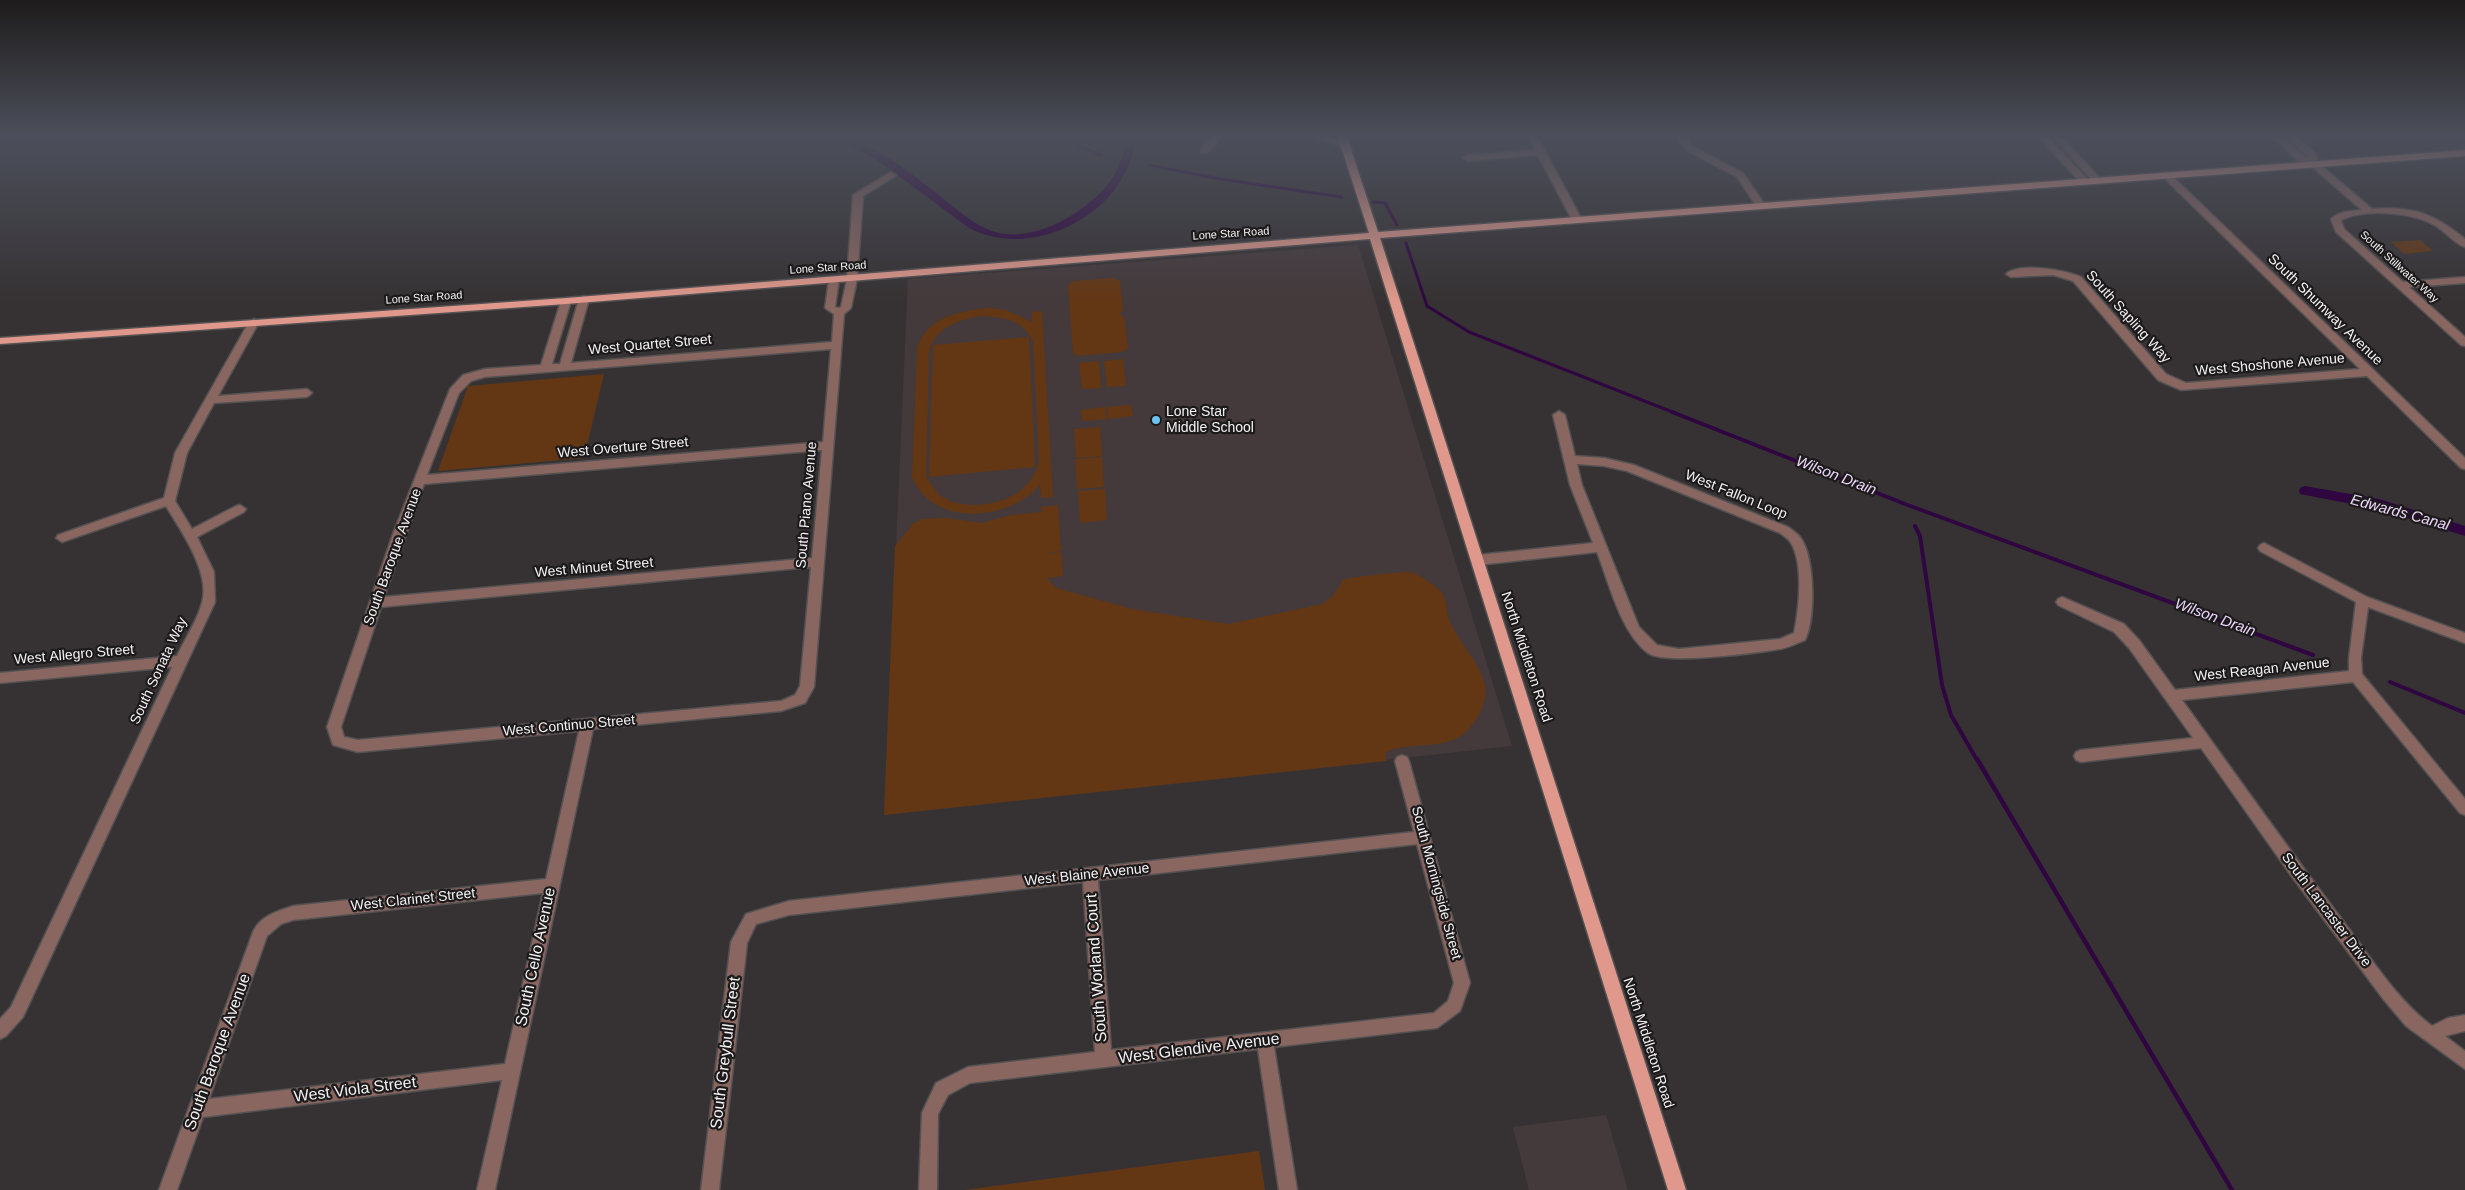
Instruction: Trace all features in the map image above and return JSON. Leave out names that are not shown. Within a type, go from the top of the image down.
[{"type":"main road","name":"North Middleton Road","points":[[1359,190],[1677,1190]]},
{"type":"main road","name":"Lone Star Road","points":[[0,341],[852,279],[1375,235],[1969,190]]},
{"type":"street","name":"South Piano Avenue","points":[[839,313],[846,308],[852,279],[858,195],[867,190]]},
{"type":"street","points":[[1560,190],[1577,220]]},
{"type":"street","points":[[1750,190],[1760,205]]},
{"type":"street","name":"South Shumway Avenue","points":[[2181,190],[2465,465]]},
{"type":"street","name":"South Stillwater Way","points":[[2344,190],[2370,212]]},
{"type":"street","points":[[2370,212],[2400,210],[2421,213],[2439,222],[2465,244]]},
{"type":"street","name":"South Stillwater Way","points":[[2370,212],[2346,214],[2336,219],[2339,230],[2465,343]]},
{"type":"street","name":"South Sapling Way","points":[[2011,274],[2060,272],[2077,279],[2162,377],[2173,384]]},
{"type":"street","name":"South Piano Avenue","points":[[834,280],[830,308],[839,313]]},
{"type":"street","points":[[2401,285],[2465,280]]},
{"type":"street","points":[[564,367],[584,299]]},
{"type":"street","points":[[545,369],[566,301]]},
{"type":"street","name":"South Piano Avenue","points":[[800,699],[807,687],[816,562],[839,313]]},
{"type":"street","points":[[62,538],[169,501],[181,453],[254,322]]},
{"type":"street","name":"West Quartet Street","points":[[467,378],[485,374],[837,345]]},
{"type":"street","name":"West Shoshone Avenue","points":[[2173,384],[2185,387],[2205,386],[2370,372]]},
{"type":"street","name":"South Baroque Avenue","points":[[338,741],[334,726],[399,534],[422,480],[454,392],[467,378]]},
{"type":"street","points":[[210,400],[307,393]]},
{"type":"street","points":[[1478,560],[1601,547],[1576,485],[1559,415]]},
{"type":"street","name":"West Overture Street","points":[[422,480],[827,446]]},
{"type":"street","name":"West Fallon Loop","points":[[1570,460],[1604,462],[1630,468],[1784,530],[1795,539],[1803,557],[1805,618],[1800,636],[1781,644],[1679,654],[1653,650],[1634,630],[1601,547]]},
{"type":"street","name":"South Sonata Way","points":[[0,1031],[17,1012],[209,602],[208,572],[190,535],[169,501]]},
{"type":"street","points":[[190,535],[240,509]]},
{"type":"street","points":[[2264,548],[2364,600],[2465,638]]},
{"type":"street","name":"West Minuet Street","points":[[375,604],[816,562]]},
{"type":"street","points":[[2364,600],[2355,658],[2356,676],[2465,809]]},
{"type":"street","name":"South Lancaster Drive","points":[[2062,602],[2119,628],[2134,644],[2295,869],[2390,995],[2412,1021],[2465,1062]]},
{"type":"street","name":"West Allegro Street","points":[[0,678],[182,661]]},
{"type":"street","name":"West Reagan Avenue","points":[[2172,696],[2356,676]]},
{"type":"street","name":"West Continuo Street","points":[[338,741],[358,746],[780,706],[800,699]]},
{"type":"street","name":"South Cello Avenue","points":[[486,1190],[586,724]]},
{"type":"street","points":[[2081,756],[2205,742]]},
{"type":"street","name":"South Morningside Street","points":[[1402,761],[1462,983],[1454,1006]]},
{"type":"street","name":"West Blaine Avenue","points":[[751,919],[789,908],[1424,837]]},
{"type":"street","name":"South Worland Court","points":[[1090,875],[1104,1060]]},
{"type":"street","name":"West Clarinet Street","points":[[276,919],[292,913],[552,885]]},
{"type":"street","name":"South Baroque Avenue","points":[[168,1190],[261,932],[276,919]]},
{"type":"street","name":"South Greybull Street","points":[[710,1190],[739,942],[751,919]]},
{"type":"street","name":"West Glendive Avenue","points":[[928,1190],[930,1113],[942,1089],[968,1076],[1265,1042],[1436,1020],[1454,1006]]},
{"type":"street","points":[[2432,1035],[2448,1026],[2465,1023]]},
{"type":"street","points":[[1265,1042],[1288,1190]]},
{"type":"street","name":"West Viola Street","points":[[197,1109],[512,1071]]},
{"type":"shaded area","points":[[2420,240],[2433,251],[2404,254],[2391,242]]},
{"type":"shaded area","name":"Lone Star Middle School","points":[[1358,245],[1512,746],[884,815],[908,279]]},
{"type":"shaded area","points":[[1113,278],[1120,281],[1123,310],[1119,314],[1124,317],[1128,348],[1122,352],[1078,356],[1073,353],[1068,285],[1073,281]]},
{"type":"shaded area","points":[[989,308],[1006,310],[1032,322],[1032,312],[1042,311],[1053,497],[1041,498],[1040,485],[1026,497],[1009,506],[991,512],[972,514],[953,511],[936,505],[922,493],[912,477],[917,349],[921,338],[936,323],[956,314]],"holes":[[[990,316],[1018,324],[1024,328],[1033,341],[1039,461],[1030,481],[1019,492],[1006,499],[988,504],[969,505],[952,502],[939,495],[926,477],[929,352],[936,336],[949,326],[973,318]]]},
{"type":"shaded area","points":[[1029,337],[1035,467],[929,477],[933,345]]},
{"type":"shaded area","points":[[1123,359],[1126,386],[1107,387],[1104,361]]},
{"type":"shaded area","points":[[1099,361],[1101,388],[1082,389],[1079,363]]},
{"type":"shaded area","points":[[604,374],[584,458],[438,471],[468,386]]},
{"type":"shaded area","points":[[1131,405],[1133,416],[1108,419],[1107,407]]},
{"type":"shaded area","points":[[1105,407],[1107,419],[1082,421],[1081,410]]},
{"type":"shaded area","points":[[1100,427],[1102,456],[1076,458],[1074,429]]},
{"type":"shaded area","points":[[1102,457],[1104,487],[1077,489],[1075,459]]},
{"type":"shaded area","points":[[1105,489],[1107,520],[1080,523],[1078,491]]},
{"type":"shaded area","points":[[1058,505],[1061,551],[1043,554],[1061,552],[1063,576],[1047,578],[1056,588],[1132,609],[1229,624],[1322,604],[1333,596],[1343,580],[1349,578],[1393,573],[1414,573],[1433,585],[1444,596],[1450,622],[1479,669],[1485,686],[1485,698],[1481,710],[1471,727],[1459,737],[1439,744],[1406,747],[1386,752],[1386,761],[884,815],[895,546],[913,524],[922,519],[947,518],[982,523],[1011,515],[1041,512],[1041,507]]},
{"type":"shaded area","points":[[1606,1115],[1628,1190],[1529,1190],[1513,1127]]},
{"type":"shaded area","points":[[1259,1151],[1265,1190],[964,1190]]},
{"type":"waterway","points":[[925,190],[972,226],[988,233],[1014,237],[1042,232],[1069,221],[1091,207],[1110,190]]},
{"type":"waterway","name":"Wilson Drain","points":[[1291,190],[1342,197]]},
{"type":"waterway","name":"Wilson Drain","points":[[1373,202],[1385,203],[1397,225]]},
{"type":"waterway","name":"Wilson Drain","points":[[1406,243],[1427,306],[1469,332],[1675,413]]},
{"type":"waterway","name":"Wilson Drain","points":[[1672,412],[1905,504],[2313,655]]},
{"type":"waterway","name":"Edwards Canal","points":[[2305,491],[2379,504],[2465,531]]},
{"type":"waterway","points":[[1915,526],[1920,536],[1942,685],[1951,715],[1977,760]]},
{"type":"waterway","name":"Wilson Drain","points":[[2390,682],[2465,713]]},
{"type":"waterway","points":[[1977,759],[2232,1190]]},
{"type":"place","name":"Lone Star Middle School","points":[[1156,420]]}]
